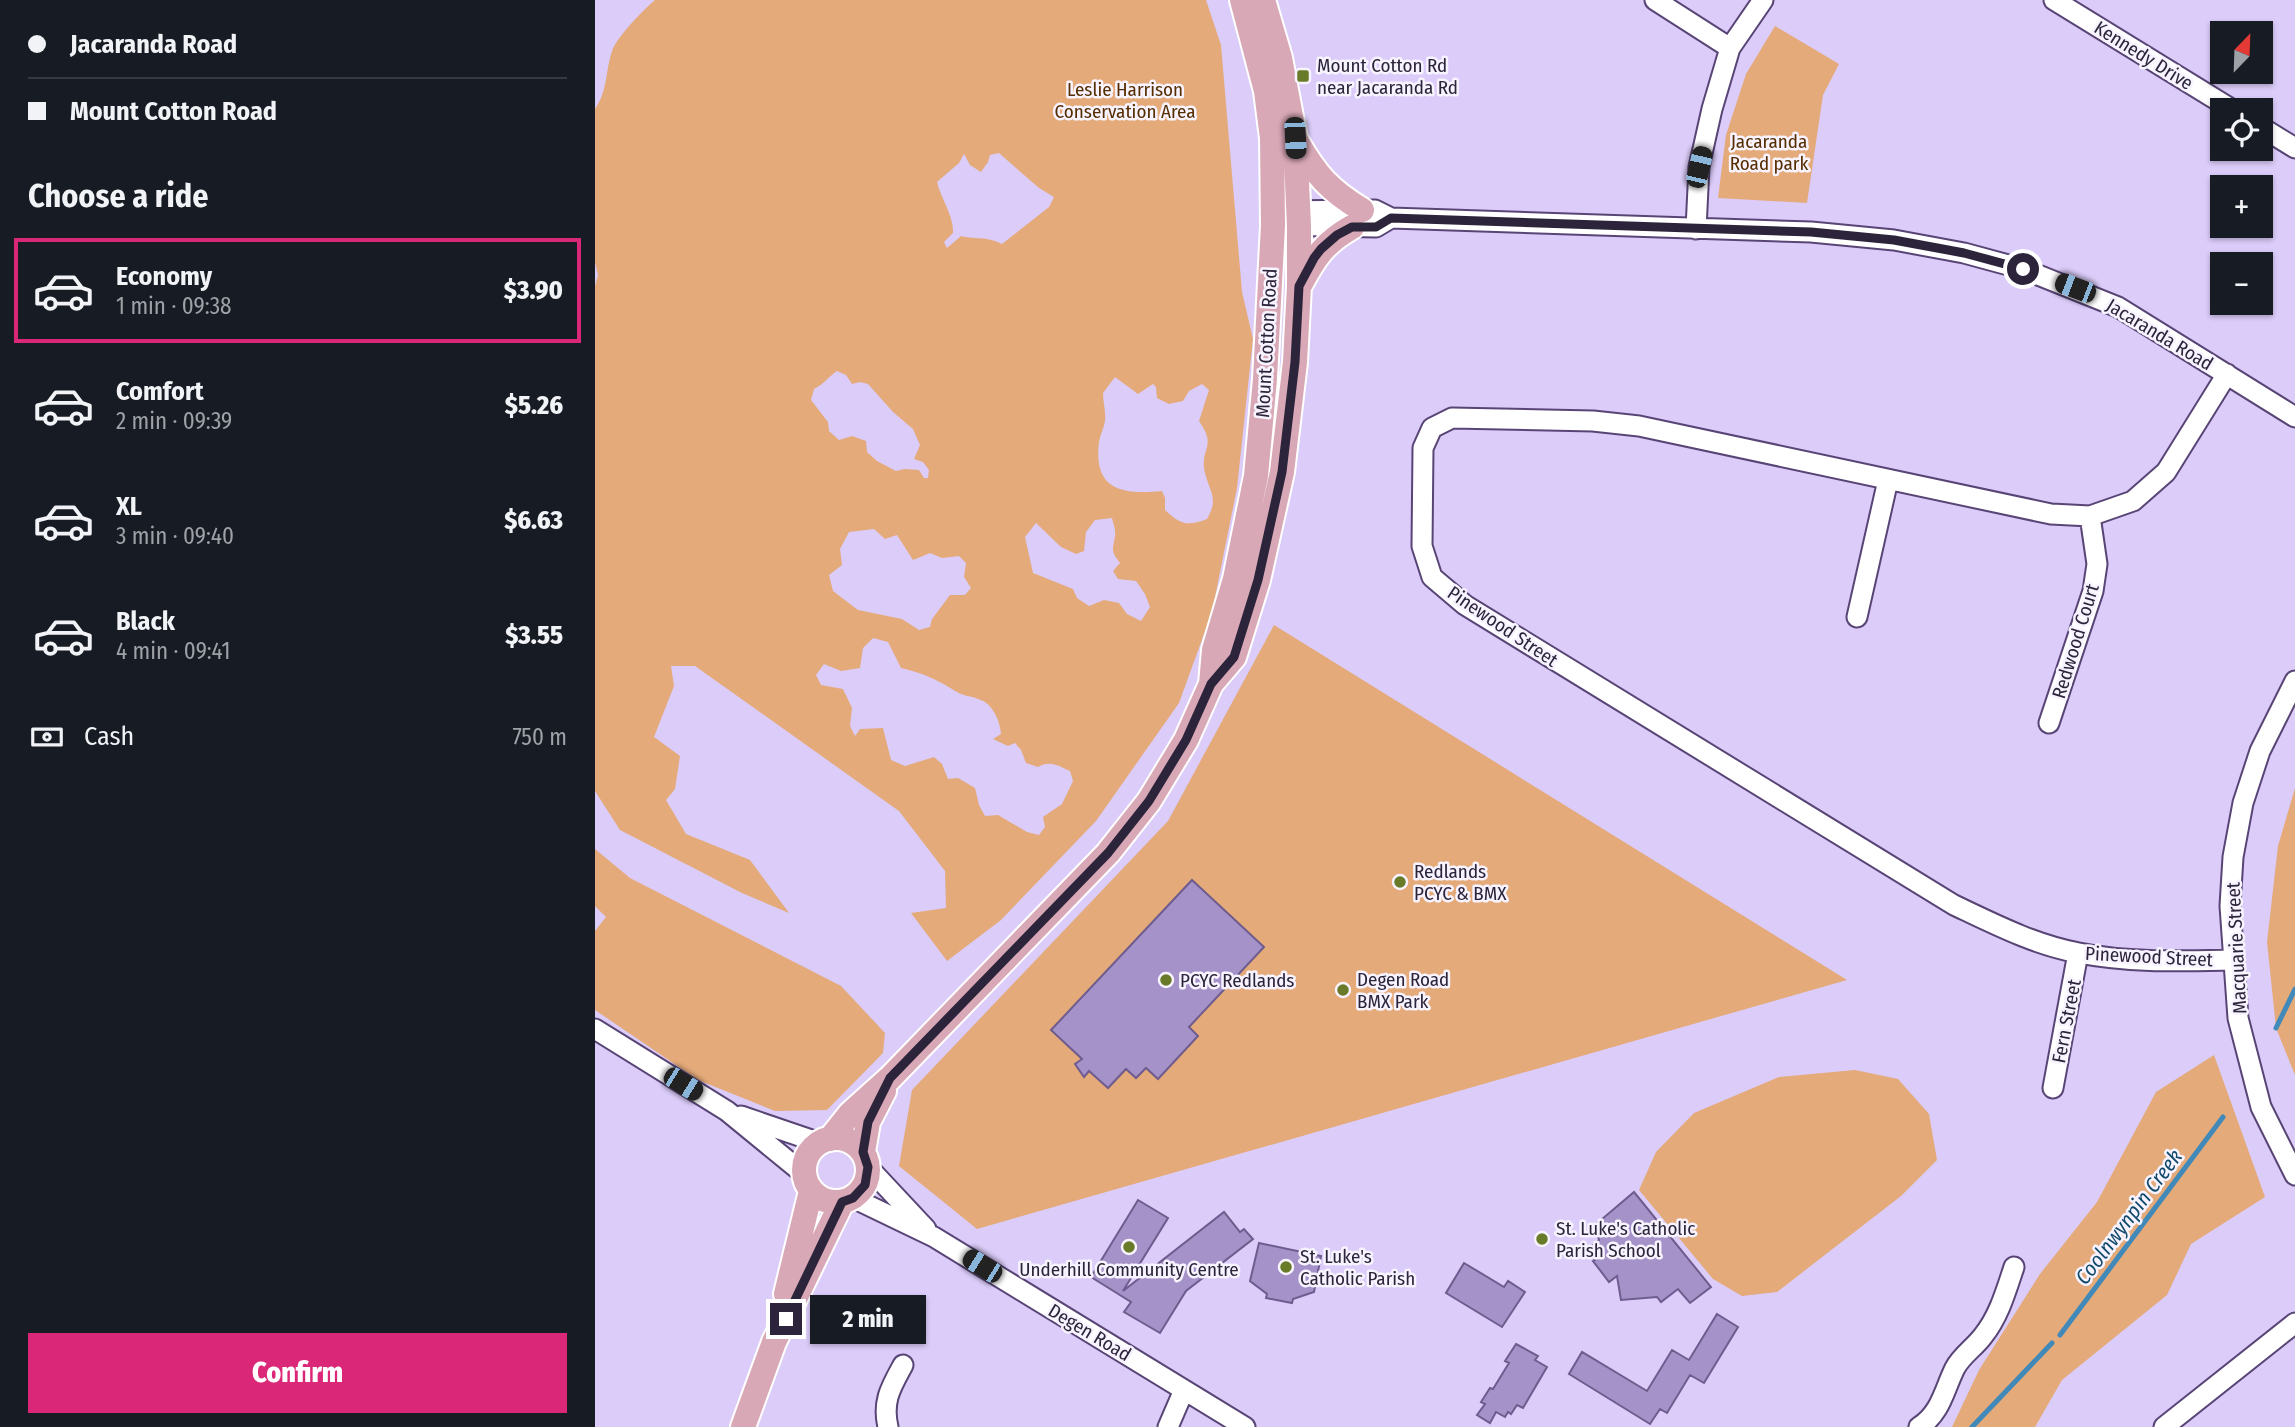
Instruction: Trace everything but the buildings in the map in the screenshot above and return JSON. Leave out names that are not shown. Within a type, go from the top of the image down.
[{"type":"main road","name":"Mount Cotton Road","points":[[1211,684],[1214,650],[1235,579],[1256,476],[1265,379],[1273,218],[1272,138],[1266,91],[1242,0]]},
{"type":"main road","name":"Mount Cotton Road","points":[[825,1141],[890,1078],[1108,853],[1149,801],[1186,740],[1211,684],[1234,657],[1258,580],[1282,472],[1295,362],[1299,286],[1295,138],[1280,58],[1263,0]]},
{"type":"main road","points":[[1295,138],[1313,169],[1357,219],[1321,249],[1299,286]]},
{"type":"main road","name":"Mount Cotton Road","points":[[865,1160],[868,1122],[890,1078]]},
{"type":"main road","points":[[743,1427],[775,1342],[848,1200],[865,1185],[865,1160],[848,1141],[825,1141],[807,1156],[808,1182],[775,1342]]},
{"type":"main road","points":[[808,1182],[825,1201],[848,1200]]},
{"type":"street","points":[[1655,0],[1730,48]]},
{"type":"street","points":[[1696,229],[1699,167],[1712,109],[1730,48],[1763,0]]},
{"type":"street","name":"Kennedy Drive","points":[[2054,0],[2213,98]]},
{"type":"street","points":[[2273,134],[2295,148]]},
{"type":"street","name":"Jacaranda Road","points":[[1273,218],[1357,219],[1376,227],[1391,218],[1811,232],[1894,240],[1964,253],[2011,265],[2118,307],[2295,417]]},
{"type":"street","name":"Pinewood Street","points":[[2227,374],[2166,472],[2133,501],[2091,516],[2050,514],[1639,426],[1593,421],[1452,418],[1432,428],[1423,448],[1422,546],[1432,577],[1465,605],[1954,905],[2016,934],[2078,953],[2153,961],[2234,960]]},
{"type":"street","points":[[1857,617],[1888,480]]},
{"type":"street","name":"Redwood Court","points":[[2049,723],[2093,591],[2097,564],[2091,516]]},
{"type":"street","name":"Macquarie Street","points":[[2295,681],[2260,751],[2243,803],[2233,856],[2230,906],[2238,1018],[2261,1107],[2287,1142],[2295,1175]]},
{"type":"street","name":"Fern Street","points":[[2053,1088],[2078,953]]},
{"type":"street","points":[[595,1029],[727,1111],[808,1182]]},
{"type":"street","points":[[727,1111],[825,1141]]},
{"type":"street","name":"Degen Road","points":[[865,1160],[934,1237]]},
{"type":"street","name":"Degen Road","points":[[848,1200],[934,1237],[1245,1427]]},
{"type":"street","points":[[1919,1427],[1942,1403],[1955,1368],[1965,1353],[1983,1337],[1999,1312],[2014,1267]]},
{"type":"street","points":[[2164,1427],[2295,1323]]},
{"type":"street","points":[[888,1427],[885,1409],[888,1393],[903,1365]]},
{"type":"street","points":[[1168,1427],[1184,1390]]},
{"type":"green space","name":"Leslie Harrison Conservation Area","points":[[655,0],[1206,0],[1221,45],[1242,292],[1253,339],[1237,488],[1212,612],[1179,703],[1096,821],[1001,920],[947,961],[911,913],[946,908],[945,871],[899,811],[695,666],[671,666],[674,686],[654,737],[680,756],[675,789],[666,800],[686,834],[750,860],[789,913],[742,893],[620,830],[595,791],[595,286],[598,275],[595,262],[595,109],[602,95],[615,45]],"holes":[[[999,153],[1039,188],[1054,197],[1049,207],[1002,244],[961,236],[947,248],[944,242],[953,233],[953,227],[937,182],[959,163],[964,154],[970,165],[981,172],[990,155]],[[837,371],[846,375],[852,384],[868,384],[893,412],[913,429],[920,445],[914,459],[923,462],[929,470],[928,478],[924,478],[919,470],[896,471],[877,461],[867,452],[866,441],[852,436],[839,440],[829,431],[828,422],[811,400],[814,389]],[[1115,377],[1138,394],[1153,384],[1157,398],[1169,404],[1183,401],[1189,391],[1202,384],[1209,390],[1199,421],[1207,437],[1204,465],[1213,500],[1207,519],[1184,523],[1165,510],[1162,491],[1123,490],[1106,480],[1098,458],[1105,414],[1103,393]],[[1112,518],[1115,534],[1113,550],[1120,563],[1113,571],[1118,579],[1136,581],[1145,594],[1150,607],[1141,621],[1127,614],[1119,603],[1104,600],[1089,606],[1077,598],[1073,589],[1033,573],[1025,537],[1036,523],[1061,547],[1076,554],[1084,551],[1086,532],[1095,520]],[[874,529],[885,539],[897,535],[913,560],[930,553],[942,558],[959,556],[966,563],[964,577],[971,588],[965,595],[950,595],[932,619],[930,627],[919,630],[902,619],[858,610],[833,591],[829,575],[842,565],[840,549],[849,532]],[[873,638],[888,642],[901,668],[930,677],[959,693],[988,704],[995,713],[1001,734],[993,739],[1008,746],[1015,743],[1026,763],[1038,767],[1054,764],[1070,771],[1073,781],[1062,804],[1043,817],[1045,827],[1039,835],[1027,832],[998,815],[985,816],[975,788],[958,778],[948,779],[942,764],[934,757],[905,766],[891,760],[883,728],[860,729],[855,736],[850,726],[852,708],[843,689],[821,685],[816,675],[824,664],[841,671],[860,668],[863,648]]]},
{"type":"green space","name":"Jacaranda Road park","points":[[1775,26],[1839,64],[1823,95],[1807,203],[1718,198],[1726,135],[1746,74]]},
{"type":"green space","name":"Redlands PCYC & BMX","points":[[1274,625],[1847,980],[977,1229],[899,1166],[912,1090],[1168,821]]},
{"type":"green space","points":[[2295,788],[2295,1075],[2276,1028],[2267,942],[2278,846]]},
{"type":"green space","points":[[595,849],[630,878],[841,986],[885,1033],[883,1053],[827,1110],[775,1111],[698,1080],[595,1010],[595,931],[606,917],[595,906]]},
{"type":"green space","points":[[2214,1055],[2265,1197],[2191,1244],[2167,1295],[2062,1380],[2035,1427],[1952,1427],[1979,1370],[2040,1274],[2097,1202],[2156,1092]]},
{"type":"green space","points":[[1855,1070],[1898,1079],[1929,1114],[1937,1160],[1901,1196],[1777,1292],[1742,1296],[1713,1279],[1639,1190],[1656,1152],[1694,1113],[1779,1077]]},
{"type":"waterway","name":"Coolnwynpin Creek","points":[[2276,1028],[2295,989]]},
{"type":"waterway","name":"Coolnwynpin Creek","points":[[2060,1335],[2223,1117]]},
{"type":"waterway","name":"Coolnwynpin Creek","points":[[1972,1427],[2052,1343]]},
{"type":"place","name":"Mount Cotton Rd near Jacaranda Rd","points":[[1303,76]]},
{"type":"place","name":"Redlands PCYC & BMX","points":[[1400,882]]},
{"type":"place","name":"PCYC Redlands","points":[[1166,980]]},
{"type":"place","name":"Degen Road BMX Park","points":[[1343,990]]},
{"type":"place","name":"St. Luke's Catholic Parish School","points":[[1542,1239]]},
{"type":"place","name":"Underhill Community Centre","points":[[1129,1247]]},
{"type":"place","name":"St. Luke's Catholic Parish","points":[[1286,1267]]},
{"type":"route","points":[[786,1319],[842,1202],[853,1198],[865,1185],[868,1167],[863,1152],[868,1122],[890,1078],[1108,853],[1149,801],[1186,740],[1211,684],[1234,657],[1258,580],[1282,472],[1295,362],[1299,286],[1314,258],[1337,235],[1352,227],[1376,227],[1391,218],[1811,232],[1894,240],[1964,253],[2023,269]]}]
